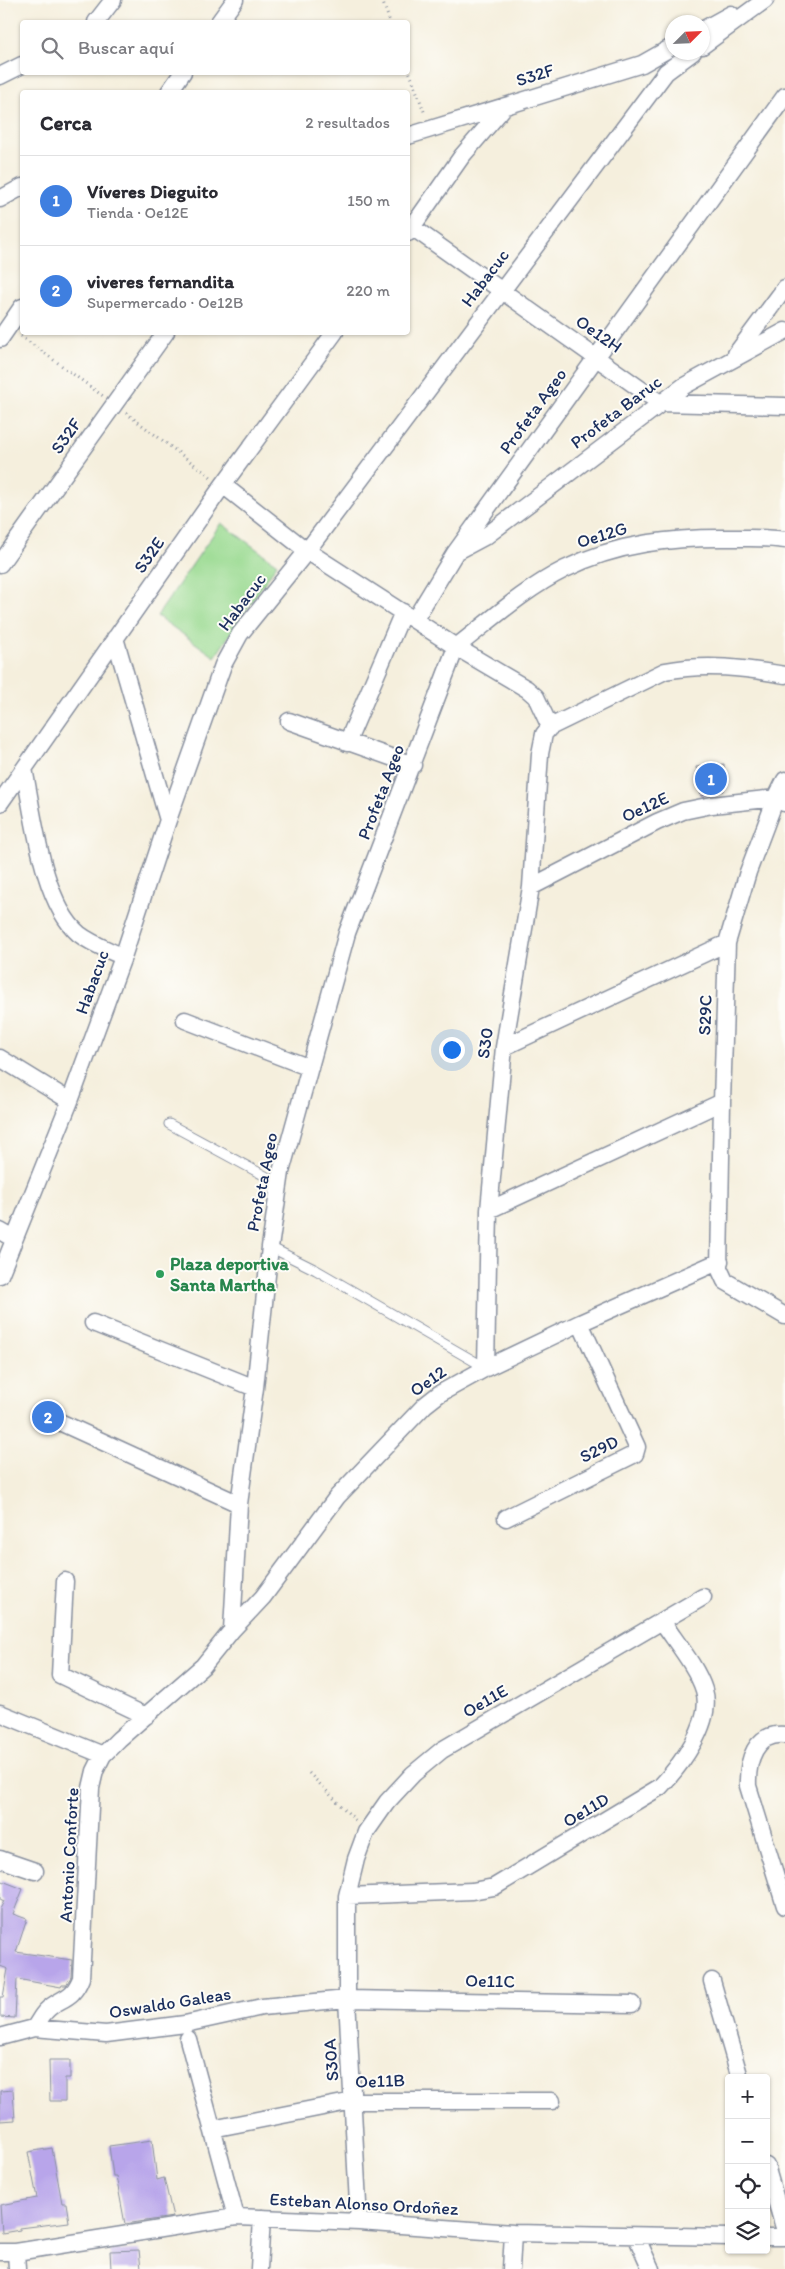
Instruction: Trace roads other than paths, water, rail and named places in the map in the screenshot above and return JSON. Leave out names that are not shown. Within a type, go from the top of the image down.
[{"type":"street","points":[[98,20],[113,0]]},
{"type":"street","points":[[219,20],[234,0]]},
{"type":"street","points":[[710,26],[757,0]]},
{"type":"street","points":[[710,40],[765,0]]},
{"type":"street","name":"S32F","points":[[410,135],[642,64],[665,51]]},
{"type":"street","name":"Habacuc","points":[[0,1275],[7,1235],[70,1101],[123,957],[168,820],[223,665],[240,634],[307,551],[666,72],[682,60]]},
{"type":"street","points":[[0,76],[20,66]]},
{"type":"street","points":[[170,90],[181,75]]},
{"type":"street","name":"Profeta Ageo","points":[[347,743],[409,616],[785,96]]},
{"type":"street","points":[[410,230],[462,156],[506,105]]},
{"type":"street","points":[[0,199],[20,188]]},
{"type":"street","name":"Oe12H","points":[[410,230],[501,290],[660,404]]},
{"type":"street","name":"Profeta Baruc","points":[[455,552],[494,530],[694,380],[732,359],[785,288]]},
{"type":"street","points":[[0,339],[20,309]]},
{"type":"street","points":[[732,359],[785,331]]},
{"type":"street","name":"S32F","points":[[0,564],[164,335]]},
{"type":"street","name":"S32E","points":[[0,803],[223,486],[333,335]]},
{"type":"street","points":[[660,404],[785,406]]},
{"type":"street","points":[[223,486],[307,551],[456,647],[532,693],[550,727],[665,672],[680,668],[730,666],[785,675]]},
{"type":"street","name":"Oe12G","points":[[456,647],[538,586],[564,570],[593,557],[631,546],[666,540],[723,538],[771,538],[785,540]]},
{"type":"street","points":[[115,638],[168,820]]},
{"type":"street","name":"Profeta Ageo","points":[[232,1630],[239,1504],[255,1388],[270,1247],[281,1172],[347,933],[413,765],[456,647]]},
{"type":"street","points":[[289,721],[413,765]]},
{"type":"street","name":"S30","points":[[486,1368],[489,1210],[504,1047],[531,887],[542,743],[544,734],[550,727]]},
{"type":"street","points":[[24,769],[48,880],[60,911],[80,934],[123,957]]},
{"type":"street","name":"S29C","points":[[720,1261],[722,1102],[728,943],[748,872],[780,801],[785,780]]},
{"type":"street","name":"Oe12E","points":[[531,887],[657,822],[683,811],[712,805],[780,801]]},
{"type":"street","points":[[504,1047],[728,943]]},
{"type":"street","points":[[185,1020],[310,1068]]},
{"type":"street","points":[[0,1058],[70,1101]]},
{"type":"street","points":[[489,1210],[722,1102]]},
{"type":"street","points":[[720,1261],[719,1268],[725,1281],[785,1316]]},
{"type":"street","name":"Oe12","points":[[232,1630],[271,1586],[336,1497],[413,1416],[439,1394],[486,1368],[580,1323],[720,1261]]},
{"type":"street","points":[[93,1323],[255,1388]]},
{"type":"street","name":"S29D","points":[[506,1518],[635,1454],[637,1446],[580,1323]]},
{"type":"street","points":[[53,1419],[239,1504]]},
{"type":"street","points":[[65,1581],[60,1675],[146,1716]]},
{"type":"street","name":"Oe11E","points":[[347,1896],[356,1859],[366,1832],[387,1802],[413,1774],[442,1750],[703,1597]]},
{"type":"street","name":"Oe11D","points":[[347,1896],[472,1892],[494,1887],[660,1787],[674,1772],[691,1748],[706,1703],[700,1679],[662,1621]]},
{"type":"street","name":"Antonio Conforte","points":[[34,2028],[47,2010],[66,1999],[77,1989],[81,1978],[91,1788],[95,1771],[103,1755],[203,1666],[232,1630]]},
{"type":"street","points":[[0,1713],[103,1755]]},
{"type":"street","points":[[785,1735],[770,1736],[759,1744],[751,1755],[747,1770],[748,1786],[785,1906]]},
{"type":"street","points":[[0,1858],[35,1871]]},
{"type":"street","name":"S30A","points":[[347,1896],[347,1998],[359,2222]]},
{"type":"street","points":[[712,1981],[739,2074]]},
{"type":"street","name":"Oswaldo Galeas","points":[[0,2037],[34,2028],[106,2034],[185,2024],[262,2007],[347,1998]]},
{"type":"street","name":"Oe11C","points":[[347,1998],[632,2004]]},
{"type":"street","points":[[188,2039],[236,2216]]},
{"type":"street","name":"Oe11B","points":[[212,2129],[354,2101],[552,2101]]},
{"type":"street","points":[[770,2180],[785,2231]]},
{"type":"street","name":"Esteban Alonso Ordoñez","points":[[8,2252],[236,2216],[359,2222],[512,2233],[725,2237]]},
{"type":"street","points":[[259,2269],[262,2218]]},
{"type":"street","points":[[511,2269],[512,2233]]},
{"type":"street","points":[[636,2236],[652,2269]]},
{"type":"street","points":[[770,2237],[785,2237]]},
{"type":"street","points":[[8,2252],[17,2269]]},
{"type":"lane","points":[[169,1124],[280,1184]]},
{"type":"lane","points":[[270,1247],[316,1270],[486,1368]]},
{"type":"place","name":"Víveres Dieguito","points":[[711,779]]},
{"type":"place","name":"Plaza deportiva Santa Martha","points":[[160,1274]]},
{"type":"place","name":"viveres fernandita","points":[[48,1417]]}]
